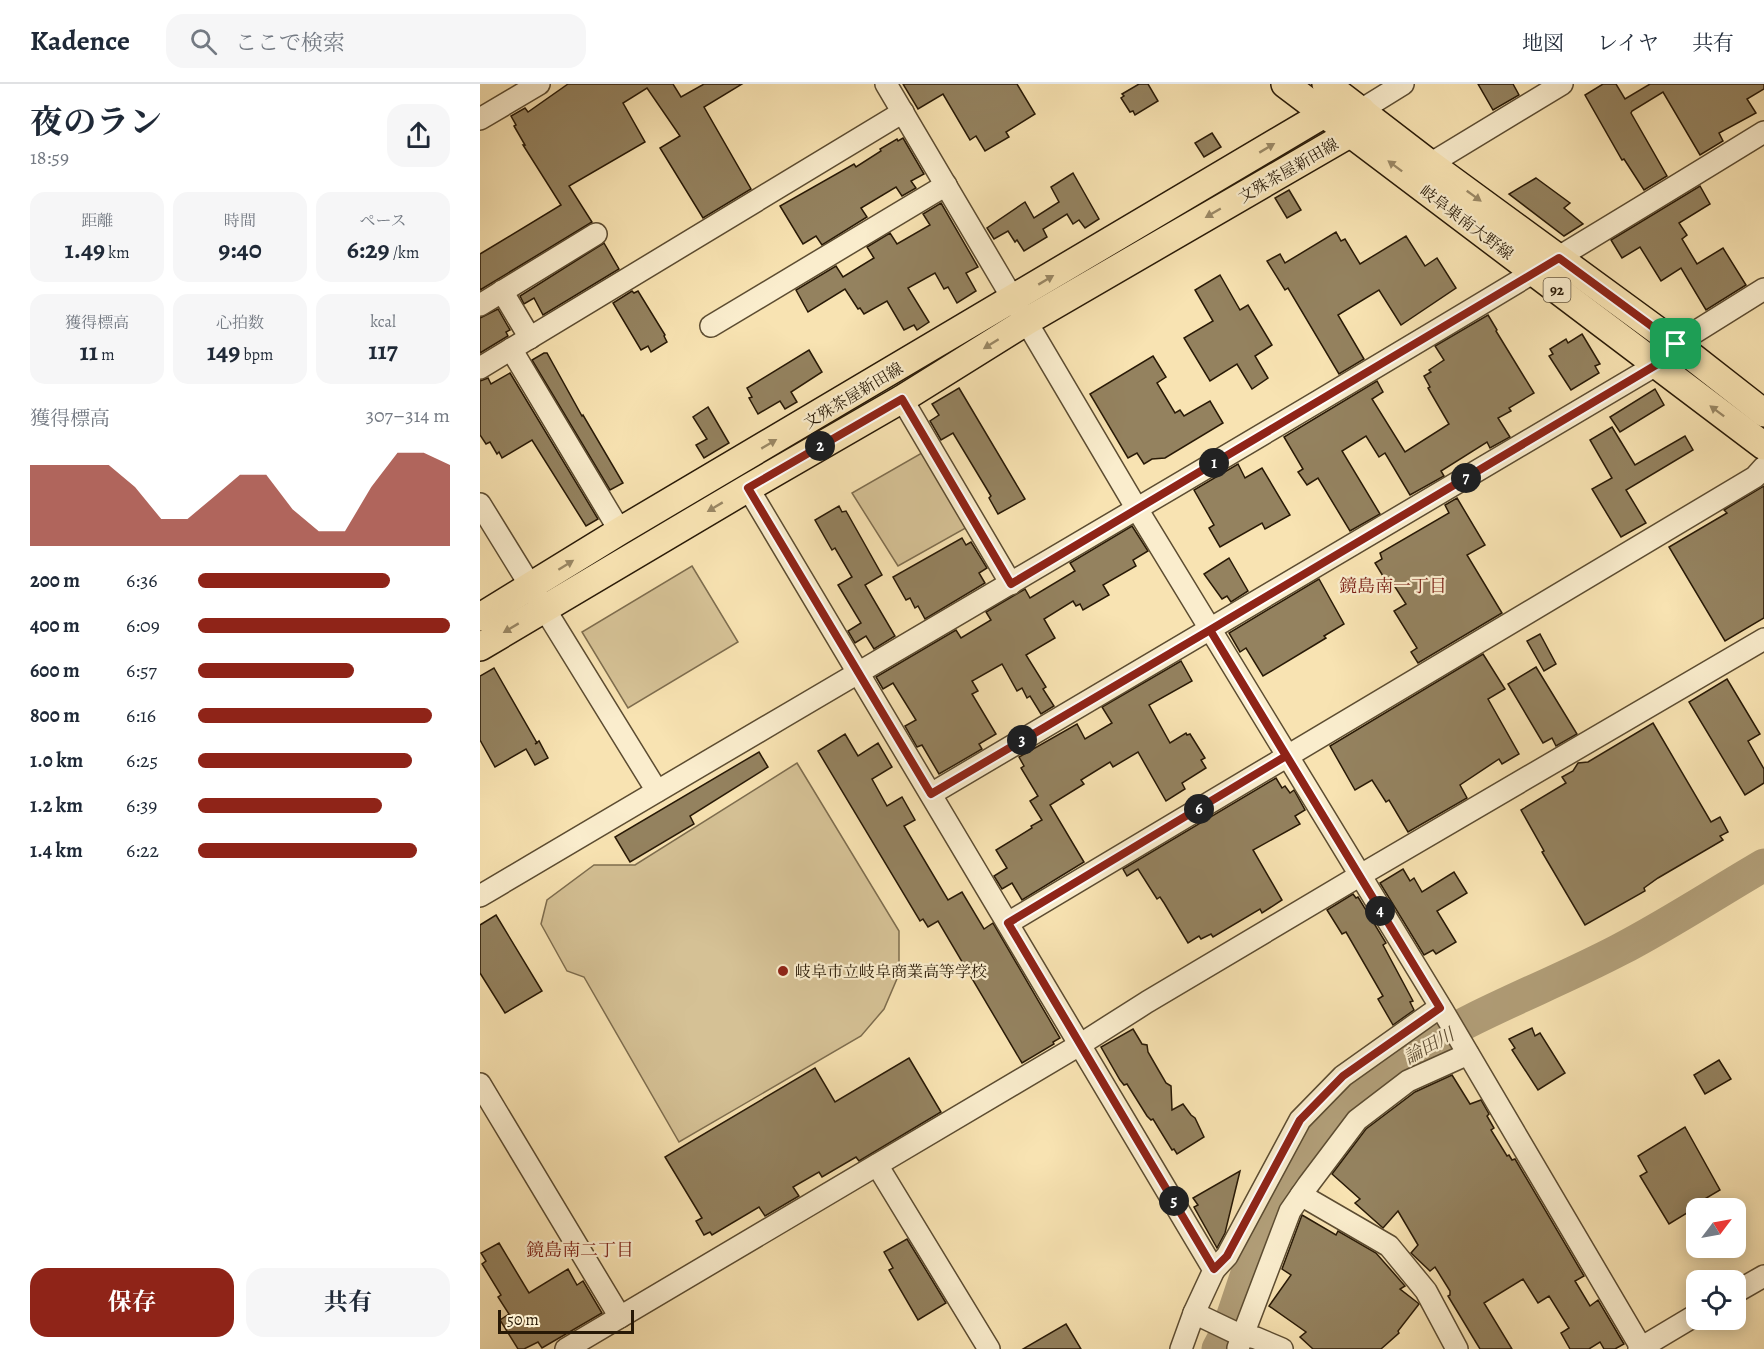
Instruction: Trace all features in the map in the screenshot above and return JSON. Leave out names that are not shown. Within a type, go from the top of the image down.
[{"type":"main road","points":[[1285,84],[1324,114]]},
{"type":"main road","name":"岐阜巣南大野線","points":[[1326,84],[1356,121],[1534,273],[1764,446]]},
{"type":"main road","name":"文殊茶屋新田線","points":[[480,617],[537,597],[748,488],[902,399],[1020,311],[1324,114],[1356,121]]},
{"type":"main road","name":"文殊茶屋新田線","points":[[480,647],[537,597],[620,531],[1020,311],[1356,121]]},
{"type":"main road","name":"岐阜巣南大野線","points":[[1356,121],[1431,164],[1676,344],[1764,413]]},
{"type":"street","points":[[480,119],[539,84]]},
{"type":"street","points":[[886,84],[1137,509],[1466,1051],[1641,1348],[1686,1321]]},
{"type":"street","points":[[1356,121],[1403,84]]},
{"type":"street","points":[[1431,164],[1562,84]]},
{"type":"street","points":[[480,368],[903,112]]},
{"type":"street","points":[[480,896],[1534,273],[1764,132]]},
{"type":"street","points":[[711,326],[946,186]]},
{"type":"street","points":[[480,305],[596,234]]},
{"type":"street","points":[[931,794],[1656,365],[1676,344],[1764,289]]},
{"type":"street","points":[[502,291],[530,338]]},
{"type":"street","points":[[511,349],[620,531]]},
{"type":"street","points":[[902,399],[1011,584]]},
{"type":"street","points":[[1008,923],[1755,477],[1764,467]]},
{"type":"street","points":[[748,488],[1214,1269]]},
{"type":"street","points":[[480,504],[657,791]]},
{"type":"street","points":[[566,1349],[1081,1044],[1147,1002],[1359,876],[1764,639]]},
{"type":"street","points":[[1182,1349],[1199,1315],[1214,1269],[1227,1256],[1300,1120],[1343,1076],[1441,1010]]},
{"type":"street","points":[[1240,1340],[1290,1211],[1357,1120],[1408,1081],[1466,1051]]},
{"type":"street","points":[[480,1084],[620,1317]]},
{"type":"street","points":[[877,1165],[988,1349]]},
{"type":"street","points":[[1301,1195],[1389,1246],[1426,1291],[1458,1349]]},
{"type":"street","points":[[1746,1286],[1764,1276]]},
{"type":"street","points":[[1199,1315],[1240,1340],[1257,1338],[1282,1349]]},
{"type":"shaded area","points":[[927,450],[971,525],[898,566],[852,493]]},
{"type":"shaded area","points":[[692,566],[738,642],[628,708],[582,632]]},
{"type":"shaded area","points":[[797,763],[899,931],[899,974],[884,1009],[861,1036],[679,1142],[584,977],[567,971],[541,924],[547,900],[594,865],[635,865]]},
{"type":"building","points":[[568,84],[673,84],[681,97],[704,84],[742,84],[704,107],[751,189],[703,218],[660,148],[680,136],[647,88],[623,103],[645,142],[569,186],[592,222],[480,290],[480,254],[561,205],[523,145],[525,145],[511,116],[525,108],[528,112]]},
{"type":"building","points":[[903,84],[1017,84],[1035,114],[1006,132],[1009,137],[985,151],[976,136],[970,140],[943,94],[918,109]]},
{"type":"building","points":[[1139,84],[1148,84],[1158,101],[1135,115],[1133,111],[1130,112],[1121,98],[1124,96],[1122,94]]},
{"type":"building","points":[[1478,84],[1513,84],[1519,95],[1493,110]]},
{"type":"building","points":[[1603,84],[1616,84],[1625,99],[1650,84],[1764,84],[1764,89],[1747,99],[1756,113],[1719,133],[1723,141],[1700,155],[1663,92],[1632,111],[1631,113],[1667,176],[1644,190],[1624,159],[1622,160],[1585,95]]},
{"type":"building","points":[[1212,133],[1221,147],[1204,157],[1195,143]]},
{"type":"building","points":[[903,138],[924,174],[911,181],[916,188],[902,196],[896,187],[861,208],[867,217],[822,245],[816,236],[803,244],[780,206],[854,164],[856,167],[881,151],[880,149]]},
{"type":"building","points":[[1073,173],[1099,219],[1085,228],[1079,220],[1073,224],[1067,214],[1043,229],[1047,237],[1024,251],[1008,231],[994,239],[987,228],[1025,202],[1034,218],[1059,202],[1051,187]]},
{"type":"building","points":[[1536,178],[1570,203],[1564,208],[1583,224],[1564,236],[1509,194]]},
{"type":"building","points":[[1700,186],[1710,204],[1679,223],[1687,235],[1682,239],[1697,264],[1723,248],[1746,285],[1706,310],[1681,268],[1661,281],[1640,247],[1622,258],[1611,240]]},
{"type":"building","points":[[1289,190],[1301,210],[1287,218],[1275,198]]},
{"type":"building","points":[[941,203],[978,267],[966,273],[976,291],[957,303],[948,287],[944,289],[935,273],[908,288],[929,322],[917,330],[914,325],[904,330],[887,301],[864,314],[845,289],[808,312],[796,290],[836,266],[843,277],[874,258],[867,247],[890,233],[897,244],[930,225],[923,214]]},
{"type":"building","points":[[1336,232],[1341,241],[1345,239],[1360,264],[1406,236],[1425,266],[1437,258],[1456,288],[1401,325],[1379,290],[1338,315],[1364,359],[1339,374],[1288,288],[1285,290],[1267,261],[1280,254],[1285,263]]},
{"type":"building","points":[[604,243],[619,269],[543,315],[534,298],[524,304],[520,296]]},
{"type":"building","points":[[1220,275],[1240,310],[1248,305],[1272,345],[1255,356],[1268,378],[1252,389],[1237,364],[1210,381],[1184,338],[1213,321],[1195,290]]},
{"type":"building","points":[[632,291],[634,293],[638,291],[665,335],[667,342],[651,352],[648,346],[641,350],[613,303]]},
{"type":"building","points":[[498,309],[510,330],[506,332],[508,336],[480,353],[480,318]]},
{"type":"building","points":[[1488,315],[1534,393],[1509,408],[1511,411],[1498,418],[1510,437],[1490,448],[1487,442],[1441,471],[1444,476],[1410,495],[1385,453],[1379,457],[1366,436],[1342,451],[1380,514],[1350,531],[1318,478],[1307,485],[1298,472],[1303,469],[1284,437],[1377,381],[1383,392],[1372,399],[1405,452],[1449,424],[1428,388],[1430,387],[1424,376],[1444,360],[1435,346]]},
{"type":"building","points":[[1582,334],[1600,364],[1595,366],[1599,373],[1571,390],[1549,356],[1553,354],[1550,349],[1566,339],[1568,343]]},
{"type":"building","points":[[809,350],[822,372],[791,392],[797,402],[785,409],[780,401],[758,414],[749,398],[752,397],[747,388]]},
{"type":"building","points":[[547,353],[623,483],[610,490],[532,360]]},
{"type":"building","points":[[1153,356],[1166,377],[1157,383],[1175,413],[1180,410],[1184,416],[1210,401],[1223,423],[1165,458],[1152,459],[1144,464],[1137,453],[1128,458],[1090,394]]},
{"type":"building","points":[[510,373],[598,519],[586,526],[532,440],[502,458],[490,442],[486,444],[480,435],[480,381],[488,378],[491,384]]},
{"type":"building","points":[[959,388],[1025,499],[998,514],[989,498],[991,496],[953,433],[941,440],[930,421],[939,415],[932,404]]},
{"type":"building","points":[[1655,389],[1664,405],[1620,432],[1610,417]]},
{"type":"building","points":[[708,407],[729,443],[704,458],[696,445],[707,439],[693,417]]},
{"type":"building","points":[[1612,427],[1635,465],[1685,436],[1693,450],[1626,490],[1646,523],[1621,537],[1592,489],[1612,478],[1590,440]]},
{"type":"building","points":[[1238,464],[1245,478],[1262,468],[1290,515],[1265,529],[1262,523],[1220,547],[1209,528],[1214,525],[1194,490]]},
{"type":"building","points":[[1764,486],[1764,618],[1725,641],[1669,547],[1727,513],[1724,510]]},
{"type":"building","points":[[1457,498],[1485,545],[1467,555],[1502,613],[1418,663],[1411,652],[1417,648],[1394,611],[1406,604],[1390,579],[1386,581],[1375,563],[1382,559],[1380,553],[1449,513],[1445,505]]},
{"type":"building","points":[[839,506],[842,512],[846,511],[882,575],[865,585],[895,636],[874,649],[866,636],[855,643],[848,631],[861,623],[838,585],[852,577],[835,548],[832,550],[815,520]]},
{"type":"building","points":[[1132,526],[1148,551],[1133,560],[1136,566],[1103,585],[1109,595],[1083,610],[1080,604],[1076,606],[1073,601],[1044,619],[1055,638],[1026,655],[1046,687],[1043,689],[1054,706],[1041,714],[1030,696],[1027,698],[1022,688],[1017,691],[1002,664],[972,681],[978,691],[972,694],[996,734],[979,744],[982,749],[939,774],[922,745],[917,747],[905,726],[916,720],[893,683],[883,689],[876,677],[956,630],[961,638],[991,620],[986,612],[1025,589],[1030,598],[1075,571],[1070,563]]},
{"type":"building","points":[[962,538],[966,545],[971,542],[987,568],[979,573],[985,583],[925,619],[918,606],[915,608],[910,598],[906,600],[893,577]]},
{"type":"building","points":[[1229,558],[1248,591],[1231,602],[1227,596],[1222,599],[1204,574]]},
{"type":"building","points":[[1319,579],[1344,624],[1324,636],[1326,638],[1263,676],[1246,648],[1240,652],[1229,633]]},
{"type":"building","points":[[1540,634],[1556,664],[1544,671],[1527,641]]},
{"type":"building","points":[[1483,654],[1505,689],[1488,699],[1519,754],[1502,764],[1499,759],[1460,785],[1467,798],[1408,832],[1389,800],[1386,802],[1372,780],[1355,790],[1330,746]]},
{"type":"building","points":[[1181,661],[1192,681],[1149,705],[1170,743],[1186,733],[1190,734],[1205,758],[1201,760],[1206,768],[1182,783],[1185,789],[1166,801],[1138,752],[1113,767],[1110,762],[1081,780],[1084,784],[1050,805],[1084,862],[1022,900],[1012,883],[1002,889],[994,876],[1007,868],[996,850],[1042,820],[1030,801],[1038,796],[1021,768],[1024,766],[1019,757],[1077,724],[1085,739],[1112,723],[1102,707]]},
{"type":"building","points":[[1536,667],[1577,734],[1556,746],[1552,738],[1543,743],[1508,684]]},
{"type":"building","points":[[494,668],[548,758],[535,765],[526,749],[495,767],[480,740],[480,676]]},
{"type":"building","points":[[1727,679],[1760,734],[1748,741],[1764,769],[1764,783],[1745,795],[1689,702]]},
{"type":"building","points":[[1653,723],[1711,822],[1720,817],[1728,832],[1720,836],[1723,840],[1658,878],[1644,888],[1645,891],[1585,925],[1542,852],[1544,851],[1521,810],[1566,783],[1562,777],[1573,771],[1578,763],[1588,762]]},
{"type":"building","points":[[845,734],[858,756],[878,743],[892,767],[872,779],[887,806],[902,797],[915,820],[904,826],[948,900],[962,892],[984,929],[993,923],[1060,1038],[1053,1042],[1054,1044],[1022,1063],[938,921],[928,927],[923,919],[920,921],[818,751]]},
{"type":"building","points":[[759,752],[768,767],[690,816],[694,824],[630,862],[615,837]]},
{"type":"building","points":[[1276,778],[1282,788],[1285,786],[1290,793],[1294,790],[1305,810],[1295,816],[1300,824],[1253,850],[1282,900],[1262,913],[1260,909],[1213,937],[1211,934],[1201,939],[1199,936],[1188,943],[1160,897],[1157,899],[1138,869],[1127,876],[1123,869]]},
{"type":"building","points":[[1403,869],[1410,881],[1414,878],[1422,892],[1454,872],[1467,893],[1437,911],[1456,942],[1436,954],[1433,950],[1424,955],[1380,883]]},
{"type":"building","points":[[1353,894],[1356,898],[1358,897],[1386,943],[1383,945],[1413,1001],[1410,1002],[1414,1010],[1393,1025],[1378,999],[1383,996],[1346,932],[1342,934],[1327,910]]},
{"type":"building","points":[[496,915],[542,991],[505,1013],[480,973],[480,925]]},
{"type":"building","points":[[1532,1028],[1535,1036],[1540,1033],[1565,1073],[1538,1090],[1512,1050],[1515,1048],[1509,1039]]},
{"type":"building","points":[[1133,1029],[1142,1044],[1147,1045],[1148,1052],[1166,1083],[1171,1086],[1172,1110],[1183,1104],[1195,1118],[1204,1137],[1177,1154],[1174,1149],[1172,1150],[1153,1119],[1147,1116],[1127,1084],[1124,1085],[1120,1080],[1101,1047]]},
{"type":"building","points":[[909,1058],[941,1112],[859,1161],[856,1157],[822,1177],[819,1172],[793,1187],[799,1196],[765,1216],[759,1207],[712,1235],[710,1232],[704,1235],[696,1221],[702,1218],[665,1157],[815,1068],[835,1102]]},
{"type":"building","points":[[1719,1060],[1731,1079],[1705,1094],[1694,1075]]},
{"type":"building","points":[[1452,1075],[1470,1104],[1481,1100],[1494,1128],[1491,1130],[1507,1156],[1509,1155],[1512,1160],[1515,1159],[1584,1276],[1575,1281],[1590,1306],[1598,1300],[1624,1344],[1615,1349],[1604,1349],[1600,1342],[1589,1349],[1570,1349],[1561,1333],[1569,1328],[1549,1296],[1538,1303],[1523,1279],[1484,1303],[1512,1349],[1480,1349],[1448,1296],[1450,1291],[1435,1267],[1430,1271],[1411,1253],[1418,1245],[1398,1211],[1383,1228],[1355,1203],[1360,1199],[1332,1174],[1366,1129],[1415,1092]]},
{"type":"building","points":[[1685,1127],[1720,1190],[1706,1198],[1686,1198],[1686,1214],[1669,1224],[1640,1176],[1647,1172],[1638,1156]]},
{"type":"building","points":[[1240,1171],[1225,1233],[1217,1248],[1194,1207],[1198,1205],[1193,1198]]},
{"type":"building","points":[[1302,1215],[1336,1235],[1338,1231],[1376,1253],[1405,1286],[1400,1289],[1419,1304],[1398,1331],[1399,1333],[1381,1349],[1313,1349],[1300,1337],[1306,1332],[1269,1306],[1291,1275],[1282,1269]]},
{"type":"building","points":[[907,1239],[946,1303],[918,1320],[889,1270],[893,1268],[884,1252]]},
{"type":"building","points":[[499,1243],[529,1293],[568,1269],[577,1285],[583,1281],[602,1313],[542,1348],[538,1342],[524,1349],[518,1349],[500,1320],[509,1314],[498,1297],[501,1295],[482,1264],[486,1261],[481,1253]]},
{"type":"building","points":[[1066,1324],[1081,1349],[1023,1349]]},
{"type":"waterway","name":"論田川","points":[[1218,1349],[1227,1332],[1259,1238],[1278,1193],[1307,1150],[1338,1113],[1372,1081],[1450,1031],[1619,950],[1764,865]]},
{"type":"place","name":"岐阜市立岐阜商業高等学校","points":[[783,971]]},
{"type":"district","name":"鏡島南一丁目","points":[[1393,586]]},
{"type":"district","name":"鏡島南二丁目","points":[[580,1250]]},
{"type":"route","points":[[1676,344],[1559,258],[1011,584],[902,399],[748,488],[931,794],[1210,630],[1440,1008],[1343,1076],[1300,1120],[1227,1256],[1214,1269],[1008,923],[1286,756],[1210,630],[1656,365],[1676,344]]}]
